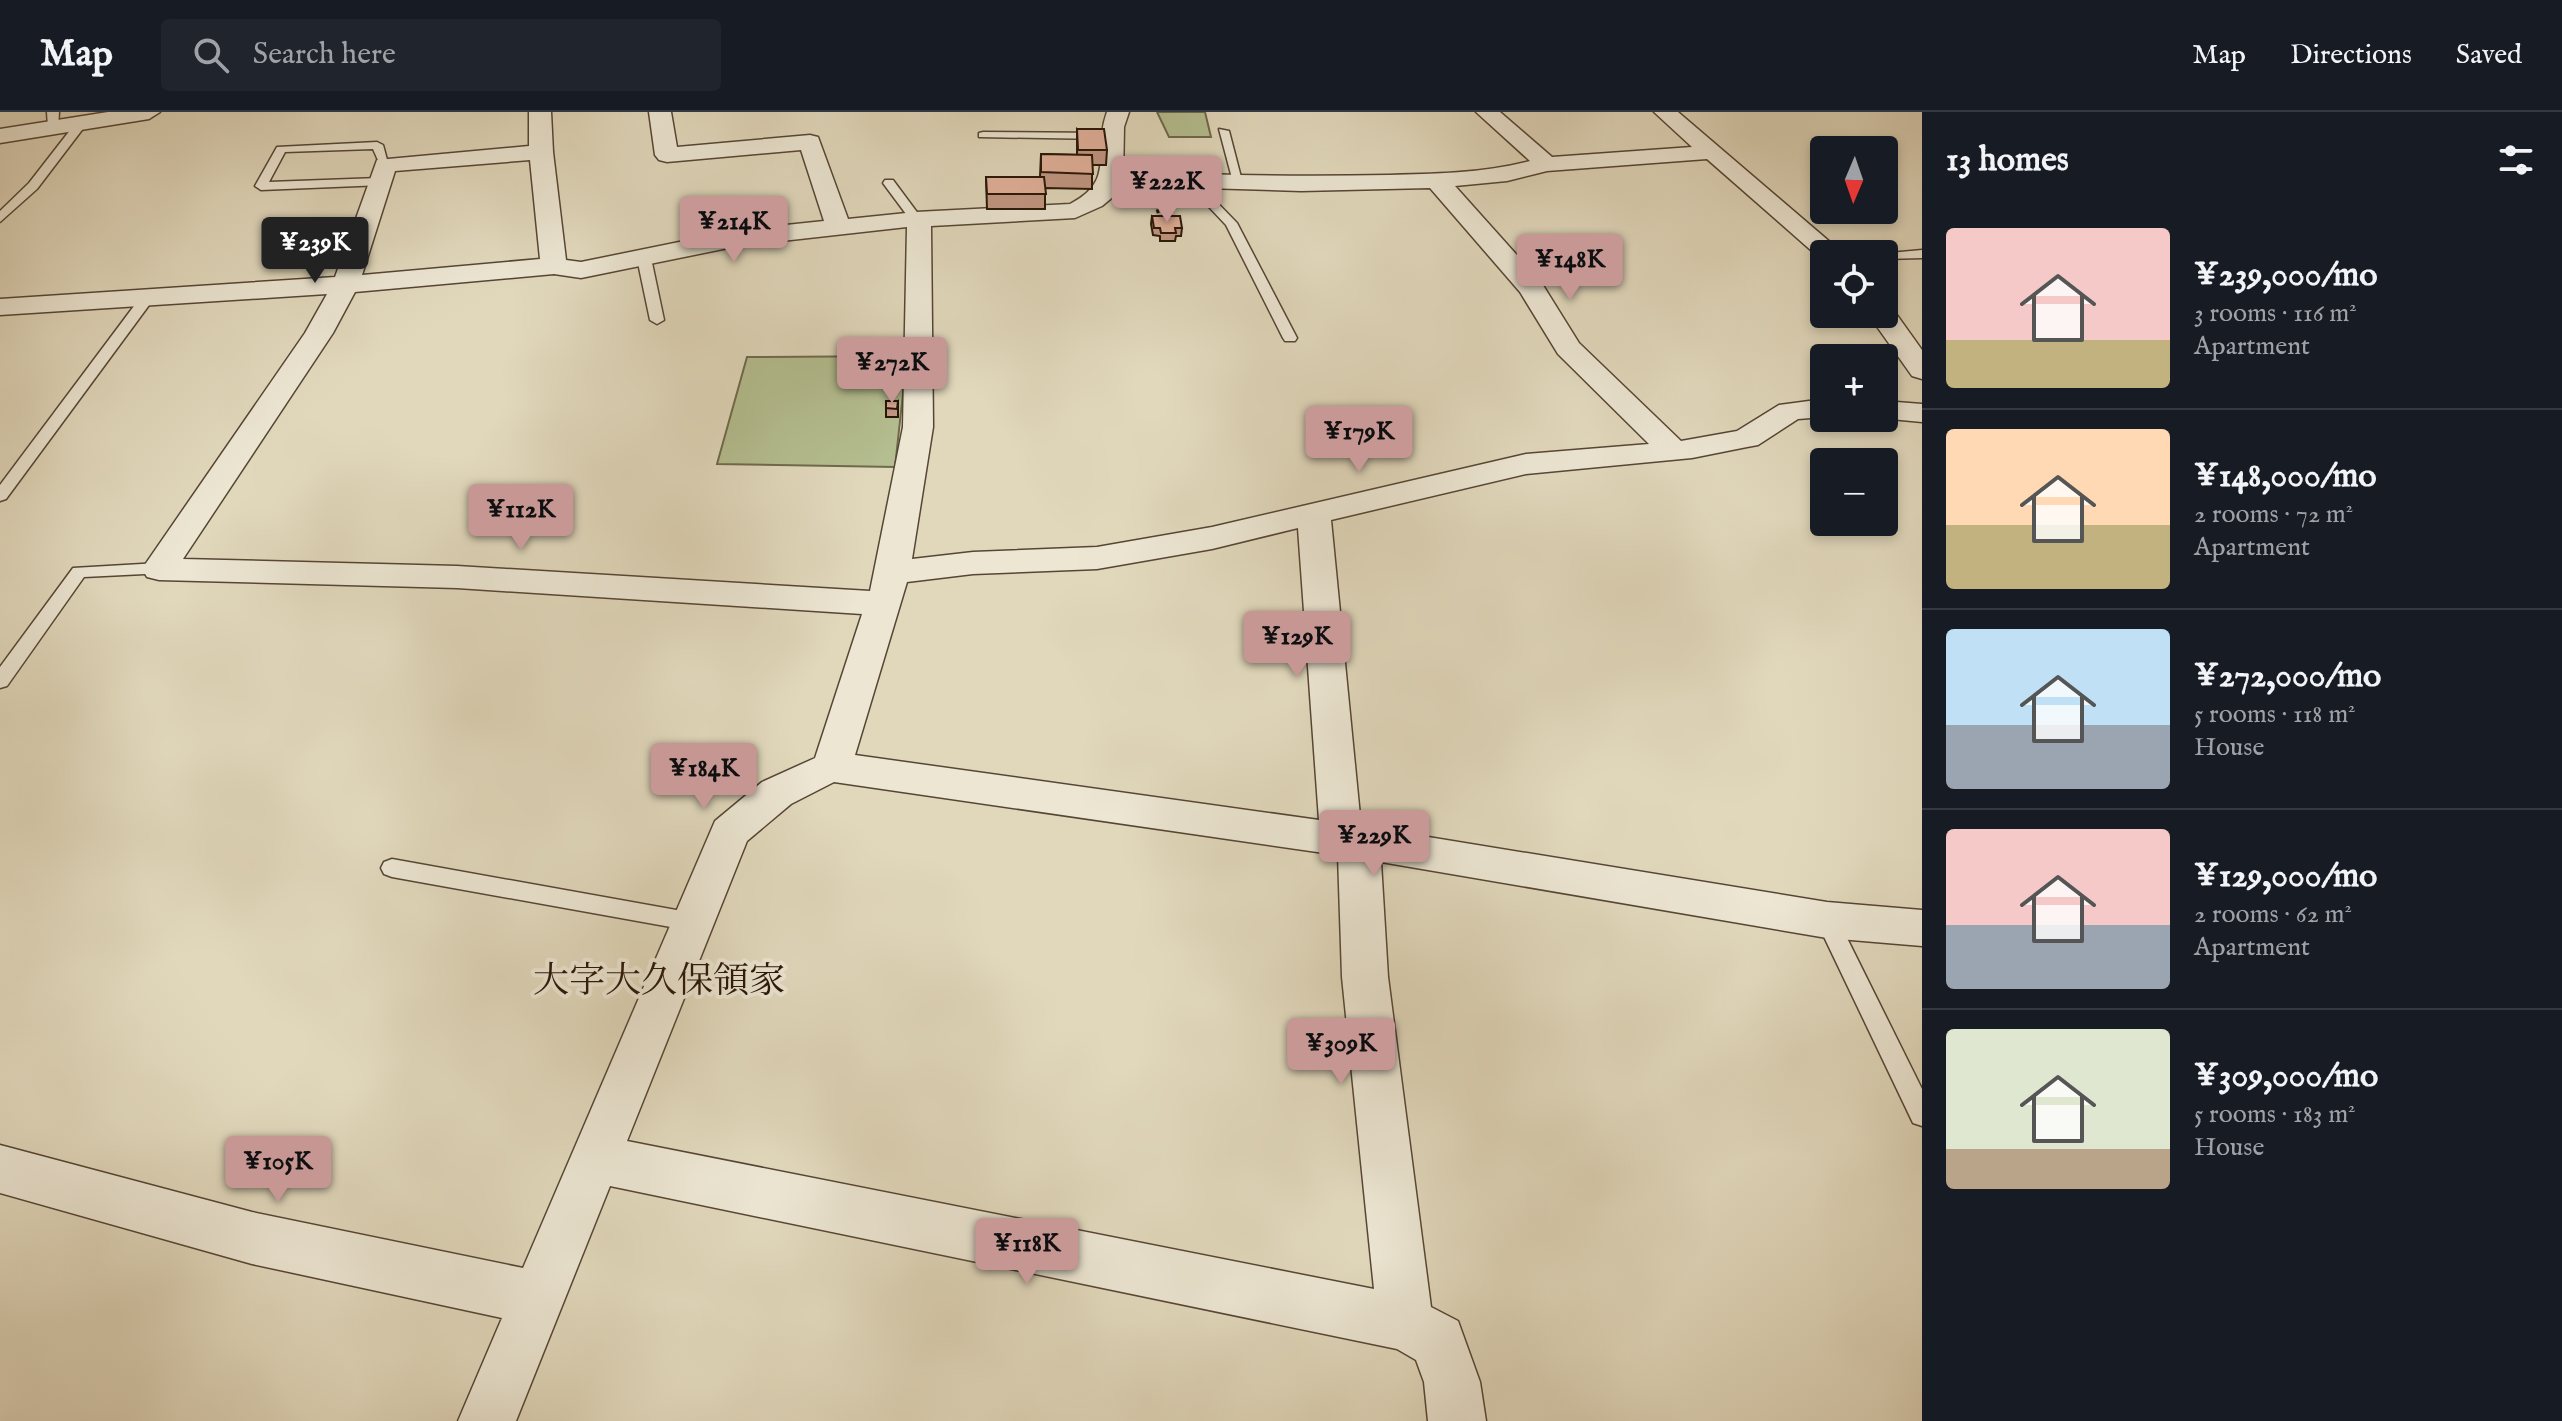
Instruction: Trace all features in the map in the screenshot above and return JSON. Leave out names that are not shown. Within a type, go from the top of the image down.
[{"type":"street","points":[[0,136],[54,119],[82,122],[149,112]]},
{"type":"street","points":[[540,112],[541,152],[554,266]]},
{"type":"street","points":[[660,112],[667,155],[810,142],[838,227]]},
{"type":"street","points":[[0,307],[400,281],[554,266],[581,270],[738,238],[916,219],[1075,211],[1096,202],[1112,176],[1118,112]]},
{"type":"street","points":[[1487,112],[1547,164]]},
{"type":"street","points":[[1665,112],[1815,240]]},
{"type":"street","points":[[159,569],[319,333],[346,283],[382,174],[541,152]]},
{"type":"street","points":[[1204,181],[1437,181],[1507,174],[1547,164],[1714,152]]},
{"type":"street","points":[[1437,181],[1531,288],[1568,348],[1674,451]]},
{"type":"street","points":[[832,767],[887,588],[918,427],[921,231],[916,219]]},
{"type":"street","points":[[1896,328],[1913,345],[1922,370]]},
{"type":"street","points":[[159,569],[887,588],[973,563],[1097,558],[1212,538],[1526,464],[1674,451],[1747,438],[1790,411],[1810,409]]},
{"type":"street","points":[[1898,411],[1922,413]]},
{"type":"street","points":[[1314,514],[1405,1323]]},
{"type":"street","points":[[487,1421],[730,832],[760,802],[789,783],[832,767],[1350,840],[1827,920],[1922,928]]},
{"type":"street","points":[[595,1159],[1405,1323],[1438,1341],[1452,1382],[1457,1421]]},
{"type":"street","points":[[0,1169],[252,1238],[537,1298]]},
{"type":"lane","points":[[0,218],[33,186],[82,122]]},
{"type":"lane","points":[[1223,131],[1239,182]]},
{"type":"lane","points":[[983,135],[1114,137]]},
{"type":"lane","points":[[377,145],[382,174],[261,186],[281,149],[377,145]]},
{"type":"lane","points":[[1204,181],[1199,190],[1231,223],[1290,338]]},
{"type":"lane","points":[[889,183],[916,219]]},
{"type":"lane","points":[[1898,255],[1922,254]]},
{"type":"lane","points":[[644,258],[657,320]]},
{"type":"lane","points":[[0,496],[148,297]]},
{"type":"lane","points":[[0,681],[79,572],[159,569]]},
{"type":"lane","points":[[392,868],[693,922]]},
{"type":"lane","points":[[1827,920],[1922,1115]]},
{"type":"path","points":[[1112,176],[1204,181]]},
{"type":"green space","points":[[1157,112],[1205,112],[1211,137],[1169,137]]},
{"type":"green space","points":[[907,356],[895,467],[717,464],[747,357]]},
{"type":"building","points":[[1077,129],[1104,129],[1107,150],[1078,150]]},
{"type":"building","points":[[1041,154],[1092,155],[1093,174],[1041,172]]},
{"type":"building","points":[[986,177],[1044,177],[1046,194],[987,194]]},
{"type":"building","points":[[1152,216],[1180,216],[1182,228],[1175,228],[1176,233],[1161,233],[1160,228],[1154,228]]},
{"type":"building","points":[[886,401],[898,401],[897,409],[886,408]]},
{"type":"district","name":"大字大久保領家","points":[[659,979]]}]
